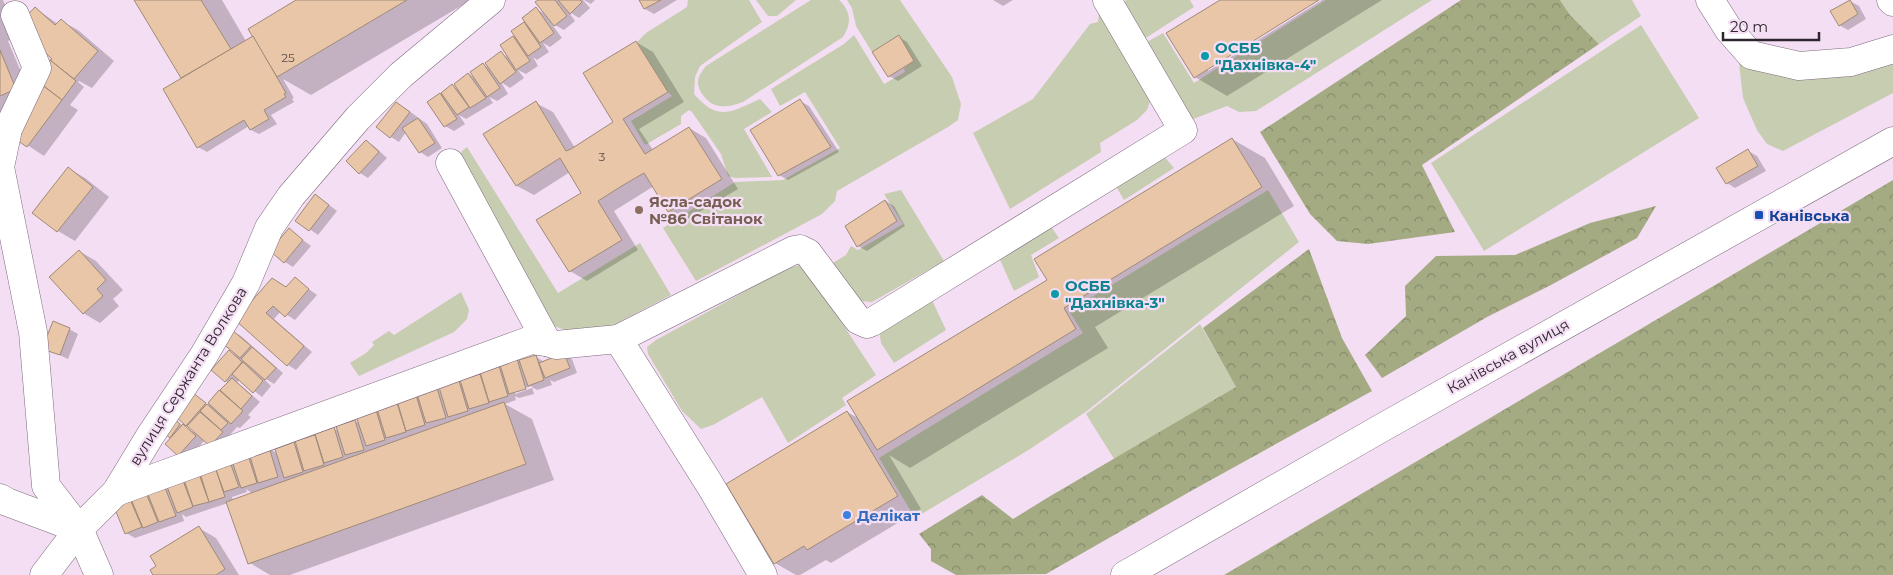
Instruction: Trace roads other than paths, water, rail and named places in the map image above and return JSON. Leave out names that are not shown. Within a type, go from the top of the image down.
[{"type":"street","name":"вулиця Сержанта Волкова","points":[[44,575],[80,529],[116,492],[150,436],[204,355],[246,283],[269,228],[291,196],[358,118],[401,75],[491,0]]},
{"type":"street","points":[[116,492],[531,340],[556,345],[571,345],[618,339],[788,252],[800,249],[812,259],[858,320],[867,324],[872,322],[1183,130],[1107,0]]},
{"type":"street","points":[[1710,0],[1729,30],[1751,55],[1799,66],[1851,62],[1889,52]]},
{"type":"street","points":[[15,15],[37,68],[8,129],[0,167],[33,332],[46,486],[80,529],[99,575]]},
{"type":"street","name":"Канівська вулиця","points":[[1125,575],[1411,411],[1893,141]]},
{"type":"street","points":[[450,162],[547,342]]},
{"type":"street","points":[[618,339],[710,485],[763,575]]},
{"type":"street","points":[[0,498],[80,529]]},
{"type":"place","name":"ОСББ \"Дахнівка-4\"","points":[[1205,56]]},
{"type":"place","name":"Ясла-садок №86 Світанок","points":[[639,210]]},
{"type":"place","name":"Канівська","points":[[1759,215]]},
{"type":"place","name":"ОСББ \"Дахнівка-3\"","points":[[1055,294]]},
{"type":"place","name":"Делікат","points":[[847,515]]}]
